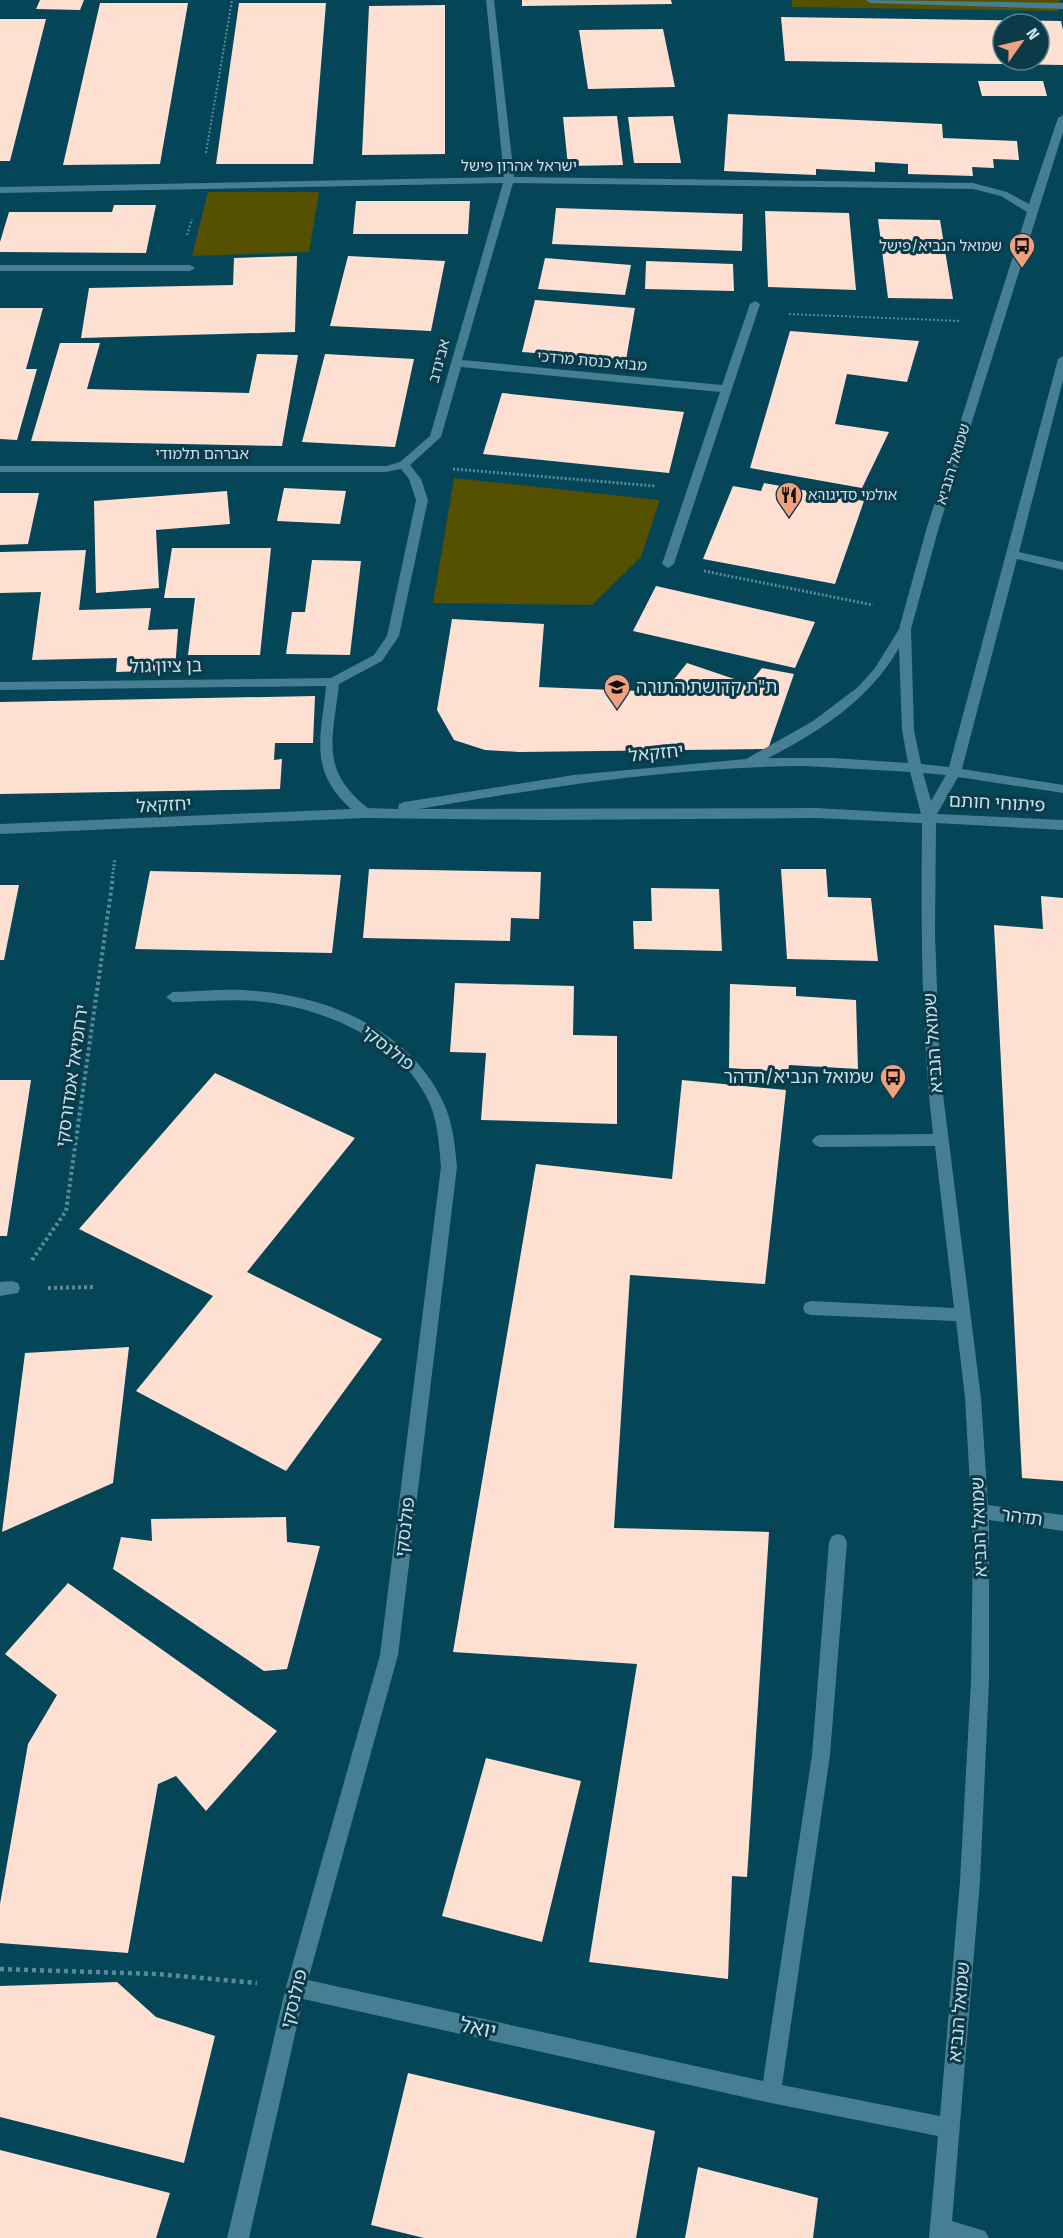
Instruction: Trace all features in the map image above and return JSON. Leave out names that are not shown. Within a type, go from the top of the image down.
[{"type":"street","name":"אבינדב","points":[[404,465],[435,437],[509,180],[490,0]]},
{"type":"street","points":[[870,0],[1063,6]]},
{"type":"street","name":"שמואל הנביא","points":[[941,2233],[970,1881],[980,1681],[980,1511],[973,1398],[933,1070],[928,933],[929,817],[915,768],[908,730],[905,629],[933,527],[1063,118]]},
{"type":"street","name":"ישראל אהרון פישל","points":[[0,190],[509,180],[973,186],[995,189],[1012,196],[1032,211]]},
{"type":"street","points":[[0,268],[190,268]]},
{"type":"street","points":[[668,564],[691,489],[753,309]]},
{"type":"street","name":"שמואל הנביא","points":[[929,817],[954,772],[1063,359]]},
{"type":"street","name":"מבוא כנסת מרדכי","points":[[455,363],[726,389]]},
{"type":"street","points":[[365,813],[351,802],[329,771],[327,755],[333,682],[378,658],[393,636],[422,500],[415,479],[404,465]]},
{"type":"street","name":"אברהם תלמודי","points":[[0,469],[386,469],[404,465]]},
{"type":"street","points":[[1011,554],[1063,566]]},
{"type":"street","points":[[746,763],[806,732],[856,696],[877,673],[905,629]]},
{"type":"street","name":"בן ציון גול","points":[[0,686],[333,682]]},
{"type":"street","name":"יחזקאל","points":[[365,813],[479,794],[634,773],[746,763],[821,762],[954,772]]},
{"type":"street","name":"פיתוחי חותם","points":[[954,772],[1063,789]]},
{"type":"street","name":"יחזקאל","points":[[0,829],[365,813],[816,813],[929,817]]},
{"type":"street","name":"פיתוחי חותם","points":[[929,817],[1063,825]]},
{"type":"street","name":"פולנסקי","points":[[173,997],[265,997],[353,1021],[384,1040],[417,1070],[436,1102],[447,1136],[449,1167],[389,1655],[296,1987],[238,2238]]},
{"type":"street","points":[[820,1141],[942,1140]]},
{"type":"street","points":[[812,1308],[963,1315]]},
{"type":"street","name":"תדהר","points":[[980,1511],[1063,1523]]},
{"type":"street","points":[[771,2093],[821,1755],[838,1542]]},
{"type":"street","name":"יואל","points":[[296,1987],[771,2093],[950,2128]]},
{"type":"street","points":[[941,2233],[978,2238]]},
{"type":"path","points":[[178,268],[201,186],[232,0]]},
{"type":"path","points":[[753,309],[997,323]]},
{"type":"path","points":[[404,465],[691,489]]},
{"type":"path","points":[[668,564],[910,613]]},
{"type":"path","name":"ירחמיאל אמדורסקי","points":[[6,1288],[66,1211],[120,825]]},
{"type":"path","points":[[6,1288],[93,1287]]},
{"type":"path","points":[[0,1969],[157,1974],[296,1987]]},
{"type":"shaded area","points":[[792,0],[1058,0],[1063,4],[1058,11],[792,7]]},
{"type":"shaded area","points":[[208,192],[319,192],[309,252],[192,256]]},
{"type":"shaded area","points":[[454,478],[660,500],[641,557],[592,605],[433,603]]},
{"type":"building","points":[[40,0],[84,0],[80,10],[36,9]]},
{"type":"building","points":[[522,0],[671,0],[672,4],[522,6]]},
{"type":"building","points":[[100,3],[188,3],[160,164],[63,165]]},
{"type":"building","points":[[239,3],[326,3],[313,164],[216,164]]},
{"type":"building","points":[[445,5],[445,154],[362,155],[369,6]]},
{"type":"building","points":[[781,17],[991,20],[991,64],[785,61]]},
{"type":"building","points":[[0,19],[46,19],[10,161],[0,161]]},
{"type":"building","points":[[1051,21],[1061,21],[1063,65],[1051,65]]},
{"type":"building","points":[[663,29],[675,87],[588,89],[579,30]]},
{"type":"building","points":[[978,81],[1043,81],[1047,96],[982,96]]},
{"type":"building","points":[[728,114],[942,124],[943,138],[1017,141],[1019,160],[993,159],[994,168],[972,167],[973,176],[908,174],[908,164],[875,162],[875,172],[816,169],[816,175],[724,171]]},
{"type":"building","points":[[617,116],[623,165],[568,166],[563,117]]},
{"type":"building","points":[[673,116],[681,163],[634,163],[628,117]]},
{"type":"building","points":[[356,201],[470,201],[468,234],[353,234]]},
{"type":"building","points":[[114,205],[156,205],[146,253],[0,252],[0,242],[9,212],[112,212]]},
{"type":"building","points":[[556,208],[743,214],[742,251],[552,244]]},
{"type":"building","points":[[765,211],[849,213],[856,290],[768,287]]},
{"type":"building","points":[[878,219],[940,220],[953,299],[888,298]]},
{"type":"building","points":[[297,256],[295,332],[81,338],[89,288],[233,285],[234,258]]},
{"type":"building","points":[[348,256],[445,261],[431,331],[330,326]]},
{"type":"building","points":[[545,258],[631,265],[625,295],[538,289]]},
{"type":"building","points":[[646,261],[733,264],[734,291],[645,289]]},
{"type":"building","points":[[535,300],[635,308],[626,360],[522,352]]},
{"type":"building","points":[[0,308],[43,308],[26,369],[37,369],[17,440],[0,439]]},
{"type":"building","points":[[790,331],[919,341],[907,382],[847,374],[835,424],[889,432],[862,488],[750,468]]},
{"type":"building","points":[[60,343],[100,343],[87,389],[249,393],[257,354],[298,355],[282,446],[31,441]]},
{"type":"building","points":[[325,354],[414,359],[395,447],[302,442]]},
{"type":"building","points":[[502,393],[684,412],[669,473],[483,454]]},
{"type":"building","name":"אולמי סדיגורא","points":[[764,483],[864,501],[835,584],[703,559],[733,486],[761,491]]},
{"type":"building","points":[[284,488],[346,491],[340,524],[277,521]]},
{"type":"building","points":[[227,491],[230,524],[156,530],[159,588],[96,593],[94,501]]},
{"type":"building","points":[[0,493],[39,493],[28,544],[0,545]]},
{"type":"building","points":[[172,548],[271,548],[260,655],[188,655],[195,598],[164,598]]},
{"type":"building","points":[[86,550],[79,610],[151,608],[148,630],[178,629],[175,670],[116,672],[117,658],[32,660],[41,592],[0,593],[0,552]]},
{"type":"building","points":[[312,560],[361,561],[350,655],[286,654],[292,612],[305,612]]},
{"type":"building","points":[[656,586],[815,622],[795,668],[633,631]]},
{"type":"building","points":[[452,619],[544,624],[539,687],[664,692],[687,663],[749,684],[762,668],[794,674],[768,749],[519,752],[485,750],[454,740],[437,710]]},
{"type":"building","points":[[315,696],[313,743],[275,743],[274,760],[282,759],[280,789],[0,794],[0,702]]},
{"type":"building","points":[[369,869],[541,872],[539,919],[511,918],[510,941],[363,938]]},
{"type":"building","points":[[781,869],[826,869],[828,897],[871,898],[878,961],[787,959]]},
{"type":"building","points":[[150,871],[341,875],[332,953],[135,949]]},
{"type":"building","points":[[0,885],[19,885],[4,960],[0,960]]},
{"type":"building","points":[[651,888],[719,889],[722,951],[634,949],[633,921],[652,921]]},
{"type":"building","points":[[1041,896],[1063,898],[1063,1481],[1022,1478],[994,925],[1043,929]]},
{"type":"building","points":[[455,983],[574,986],[573,1035],[617,1036],[617,1124],[481,1120],[486,1053],[450,1052]]},
{"type":"building","points":[[730,984],[796,987],[796,996],[856,1000],[858,1069],[789,1065],[788,1072],[729,1068]]},
{"type":"building","points":[[215,1073],[355,1138],[247,1272],[382,1339],[286,1471],[136,1391],[213,1296],[79,1229]]},
{"type":"building","points":[[0,1080],[31,1080],[7,1236],[0,1236]]},
{"type":"building","points":[[682,1080],[786,1090],[765,1284],[630,1275],[614,1528],[769,1532],[747,1877],[732,1876],[728,1979],[589,1962],[637,1664],[453,1652],[536,1164],[672,1179]]},
{"type":"building","points":[[129,1347],[113,1483],[2,1532],[25,1353]]},
{"type":"building","points":[[286,1517],[287,1542],[320,1546],[287,1669],[264,1671],[113,1569],[121,1537],[152,1541],[151,1519]]},
{"type":"building","points":[[68,1583],[277,1731],[206,1811],[176,1776],[158,1784],[128,1953],[0,1943],[0,1904],[28,1744],[57,1695],[5,1654]]},
{"type":"building","points":[[486,1758],[581,1781],[542,1942],[442,1916]]},
{"type":"building","points":[[117,1982],[156,2017],[215,2036],[184,2163],[0,2117],[0,1986]]},
{"type":"building","points":[[408,2073],[655,2131],[636,2238],[424,2238],[371,2225]]},
{"type":"building","points":[[0,2150],[170,2193],[156,2238],[0,2238]]},
{"type":"building","points":[[698,2167],[818,2198],[813,2238],[685,2238]]},
{"type":"place","name":"שמואל הנביא/פישל","points":[[1022,269]]},
{"type":"place","name":"אולמי סדיגורא","points":[[789,518]]},
{"type":"place","name":"ת\"ת קדושת התורה","points":[[617,710]]},
{"type":"place","name":"שמואל הנביא/תדהר","points":[[893,1100]]}]
